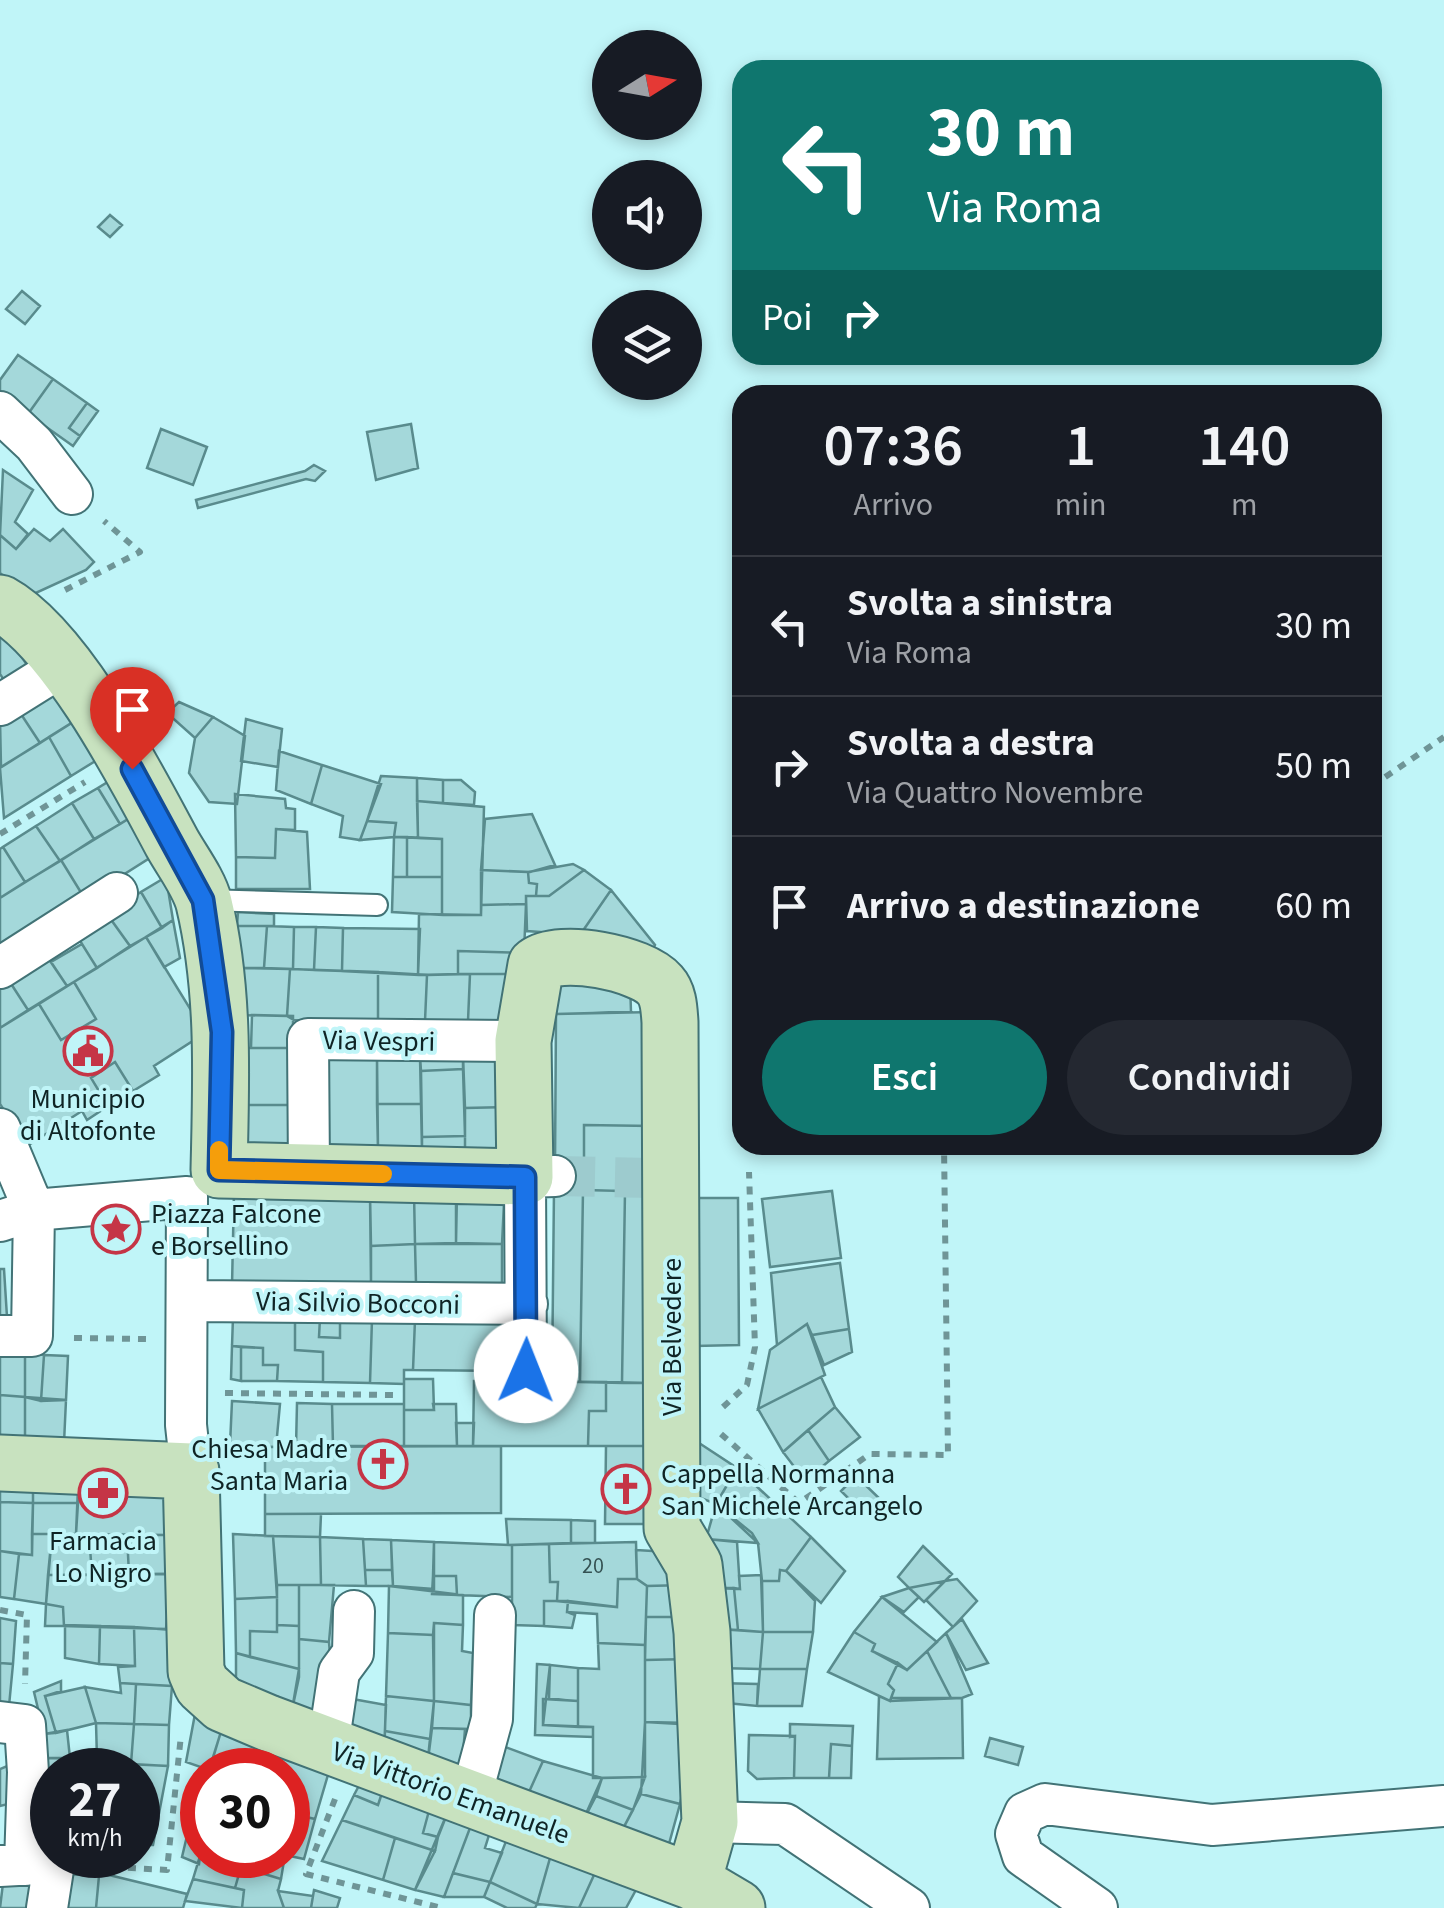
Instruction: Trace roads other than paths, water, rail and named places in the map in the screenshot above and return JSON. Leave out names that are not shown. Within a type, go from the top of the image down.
[{"type":"main road","points":[[9,608],[64,665],[132,769],[203,900],[222,1032],[203,1184],[309,1172],[540,1176],[523,1041]]},
{"type":"main road","name":"Via Belvedere","points":[[523,1041],[530,977],[536,965],[554,957],[577,955],[649,975],[665,991],[670,1022],[660,1179],[672,1528],[694,1565],[715,1895]]},
{"type":"main road","points":[[0,1463],[191,1470]]},
{"type":"main road","name":"Via Vittorio Emanuele","points":[[191,1470],[195,1649],[202,1684],[223,1704],[715,1895]]},
{"type":"street","points":[[0,412],[34,444],[72,494]]},
{"type":"street","points":[[0,705],[64,665]]},
{"type":"street","points":[[0,968],[117,893]]},
{"type":"street","name":"Via Vespri","points":[[309,1172],[308,1039],[523,1041]]},
{"type":"street","points":[[0,1129],[17,1215],[12,1336]]},
{"type":"street","points":[[526,1371],[527,1304],[540,1176]]},
{"type":"street","points":[[17,1215],[203,1184],[188,1342],[186,1394],[191,1470]]},
{"type":"street","name":"Via Silvio Bocconi","points":[[190,1301],[527,1304]]},
{"type":"street","points":[[340,1751],[339,1672],[353,1654],[354,1610]]},
{"type":"street","points":[[470,1800],[492,1719],[495,1615]]},
{"type":"street","points":[[12,1723],[28,1772],[26,1865],[48,1908]]},
{"type":"street","points":[[1097,1908],[1023,1856],[1016,1834],[1025,1813],[1034,1806],[1057,1805],[1212,1825],[1444,1806]]},
{"type":"street","points":[[710,1822],[785,1824],[909,1908]]},
{"type":"lane","points":[[203,900],[377,905]]},
{"type":"tunnel","points":[[555,1176],[651,1178]]},
{"type":"place","name":"Municipio di Altofonte","points":[[88,1051]]},
{"type":"place","name":"Piazza Falcone e Borsellino","points":[[116,1229]]},
{"type":"place","name":"Chiesa Madre Santa Maria","points":[[383,1464]]},
{"type":"place","name":"Cappella Normanna San Michele Arcangelo","points":[[626,1489]]},
{"type":"place","name":"Farmacia Lo Nigro","points":[[103,1493]]}]
